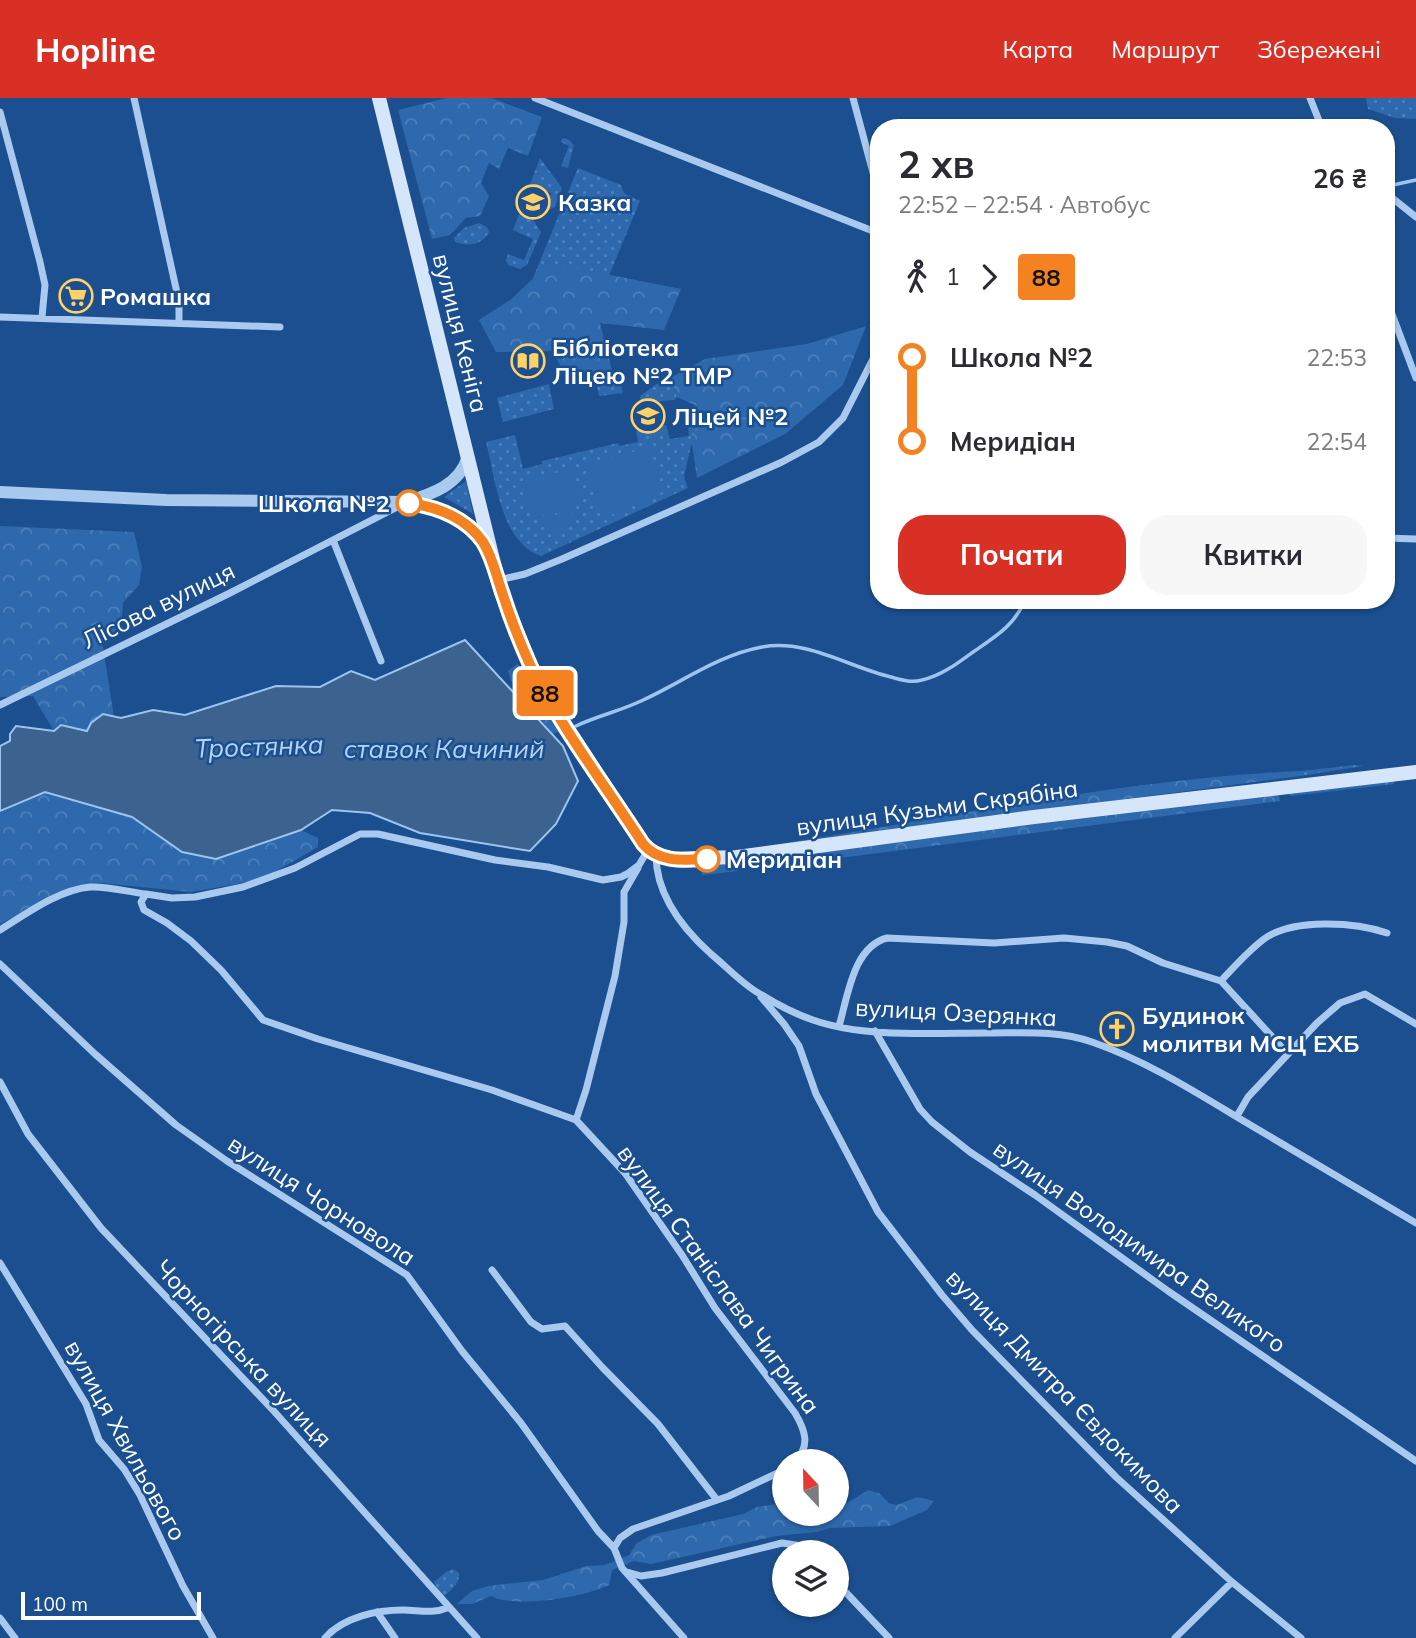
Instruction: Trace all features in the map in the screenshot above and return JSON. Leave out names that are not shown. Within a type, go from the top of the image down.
[{"type":"main road","name":"вулиця Кеніга","points":[[379,98],[498,580]]},
{"type":"main road","points":[[498,580],[516,633],[548,698],[652,852]]},
{"type":"main road","name":"вулиця Кузьми Скрябіна","points":[[652,852],[685,860],[737,857],[1034,817],[1416,772]]},
{"type":"street","points":[[134,98],[179,302],[179,323]]},
{"type":"street","points":[[535,98],[870,230]]},
{"type":"street","points":[[852,98],[870,160]]},
{"type":"street","points":[[1310,98],[1318,119]]},
{"type":"street","points":[[0,113],[43,274],[45,285],[42,317]]},
{"type":"street","points":[[1395,202],[1416,217]]},
{"type":"street","points":[[0,317],[280,327]]},
{"type":"street","points":[[1395,322],[1416,378]]},
{"type":"street","points":[[498,580],[562,559],[782,463],[819,442],[844,418],[870,365]]},
{"type":"street","points":[[407,502],[443,488],[457,477],[468,456]]},
{"type":"street","points":[[0,492],[179,500],[407,502],[425,505],[454,517],[475,533],[494,561]]},
{"type":"street","name":"Лісова вулиця","points":[[0,705],[407,502]]},
{"type":"street","points":[[1395,538],[1416,538]]},
{"type":"street","points":[[333,540],[381,661]]},
{"type":"street","points":[[0,930],[61,895],[78,889],[93,887],[172,898],[194,897],[243,887],[295,868],[360,834],[377,834],[603,880],[621,877],[652,852]]},
{"type":"street","name":"вулиця Озерянка","points":[[652,852],[657,877],[665,897],[704,948],[758,993],[813,1020],[875,1031],[1050,1032],[1089,1041],[1166,1076],[1416,1223]]},
{"type":"street","points":[[576,1120],[615,976],[624,922],[624,892],[639,865]]},
{"type":"street","name":"вулиця Станіслава Чигрина","points":[[146,894],[141,902],[144,910],[191,941],[221,970],[263,1020],[492,1090],[576,1120],[625,1173],[716,1308],[795,1413],[804,1429],[806,1445],[804,1449]]},
{"type":"street","points":[[1221,981],[1263,939],[1275,933],[1328,924],[1357,925],[1387,933]]},
{"type":"street","points":[[839,1026],[862,956],[871,945],[887,938],[994,943],[1090,939],[1127,946],[1163,963],[1221,981],[1288,1054]]},
{"type":"street","name":"вулиця Чорновола","points":[[0,964],[95,1054],[176,1125],[283,1197],[407,1275],[462,1350],[521,1423],[598,1531],[614,1548],[623,1566],[684,1638]]},
{"type":"street","name":"вулиця Дмитра Євдокимова","points":[[758,993],[792,1034],[826,1114],[877,1212],[923,1272],[972,1330],[1107,1468],[1232,1582],[1301,1638]]},
{"type":"street","points":[[1237,1116],[1248,1097],[1317,1023],[1340,1003],[1365,994],[1416,1024]]},
{"type":"street","name":"вулиця Володимира Великого","points":[[875,1031],[919,1109],[941,1129],[1168,1291],[1416,1461]]},
{"type":"street","name":"Чорногірська вулиця","points":[[0,1082],[27,1133],[101,1228],[272,1409],[447,1608],[477,1638]]},
{"type":"street","name":"вулиця Хвильового","points":[[0,1263],[86,1404],[99,1440],[124,1469],[140,1495],[183,1586],[213,1638]]},
{"type":"street","points":[[492,1269],[531,1322],[542,1329],[565,1326],[658,1424],[717,1500]]},
{"type":"street","points":[[614,1548],[620,1538],[633,1529],[717,1500],[772,1475]]},
{"type":"street","points":[[623,1566],[641,1576],[772,1546]]},
{"type":"street","points":[[1175,1638],[1232,1582]]},
{"type":"street","points":[[849,1596],[889,1638]]},
{"type":"street","points":[[325,1638],[341,1624],[376,1612],[437,1612],[447,1608]]},
{"type":"street","points":[[376,1612],[395,1638]]},
{"type":"street","points":[[0,1618],[15,1638]]},
{"type":"green space","points":[[447,98],[491,98],[542,117],[528,156],[508,148],[499,169],[489,163],[481,183],[489,196],[480,216],[466,218],[450,235],[432,239],[398,110]]},
{"type":"green space","points":[[1366,98],[1416,98],[1416,119],[1395,118],[1368,109]]},
{"type":"green space","points":[[562,138],[568,139],[574,145],[568,168],[561,166],[569,146],[561,142]]},
{"type":"green space","points":[[540,158],[562,188],[555,207],[545,212],[551,193],[530,184]]},
{"type":"green space","points":[[578,168],[621,185],[624,193],[640,201],[598,302],[533,278]]},
{"type":"green space","points":[[523,204],[541,232],[527,265],[520,269],[508,265],[506,260],[508,254],[524,260],[533,239],[513,230]]},
{"type":"green space","points":[[479,223],[487,227],[489,232],[483,240],[469,244],[455,242],[454,238],[464,228]]},
{"type":"green space","points":[[550,263],[681,289],[664,330],[600,323],[613,374],[568,382],[553,351],[496,352],[479,320],[510,300]]},
{"type":"green space","points":[[866,326],[843,385],[785,434],[697,478],[691,438],[692,432],[703,429],[699,407],[677,397],[670,378],[705,359],[807,344]]},
{"type":"green space","points":[[618,375],[623,393],[599,396],[596,381]]},
{"type":"green space","points":[[670,378],[677,397],[674,400],[641,403],[640,396]]},
{"type":"green space","points":[[549,384],[554,409],[503,422],[497,398]]},
{"type":"green space","points":[[694,406],[719,408],[720,426],[691,446],[684,476],[688,488],[541,556],[528,549],[517,538],[502,508],[486,442],[515,435],[523,469],[542,464],[542,461],[618,443],[619,446],[638,442],[636,431],[666,425],[670,439],[689,436],[688,427],[699,425]]},
{"type":"green space","points":[[650,447],[663,492],[602,519],[586,465]]},
{"type":"green space","points":[[571,469],[582,504],[531,519],[521,482]]},
{"type":"green space","points":[[466,481],[473,514],[444,497]]},
{"type":"green space","points":[[570,510],[575,524],[546,533],[542,519]]},
{"type":"green space","points":[[0,526],[134,532],[142,567],[139,585],[123,603],[121,628],[102,641],[114,717],[103,714],[88,731],[62,725],[54,731],[33,696],[0,697]]},
{"type":"green space","points":[[517,664],[524,668],[560,728],[558,732],[552,734],[511,681],[508,671]]},
{"type":"green space","points":[[1363,766],[1301,776],[1301,771]]},
{"type":"green space","points":[[1301,771],[1301,776],[754,848],[1095,792],[1232,775]]},
{"type":"green space","points":[[1393,780],[1394,784],[1291,796],[1288,794]]},
{"type":"green space","points":[[1278,791],[1280,801],[770,867],[770,856]]},
{"type":"green space","points":[[45,792],[132,817],[182,852],[216,859],[301,830],[318,838],[318,847],[261,880],[191,892],[101,883],[75,886],[0,924],[0,811]]},
{"type":"green space","points":[[737,861],[738,871],[702,875],[701,864]]},
{"type":"green space","points":[[868,1490],[879,1493],[889,1503],[896,1505],[918,1497],[934,1501],[927,1510],[890,1526],[830,1528],[776,1536],[651,1564],[634,1561],[612,1570],[609,1585],[584,1594],[532,1601],[501,1600],[491,1596],[472,1604],[457,1604],[472,1591],[488,1586],[543,1580],[586,1566],[605,1565],[629,1555],[637,1543],[651,1535],[743,1514],[757,1507],[772,1505],[772,1526],[849,1526],[849,1502]]},
{"type":"green space","points":[[453,1569],[459,1573],[458,1581],[441,1598],[434,1582]]},
{"type":"water","name":"ставок Качиний","points":[[465,640],[563,746],[578,781],[556,824],[530,851],[420,833],[370,813],[332,810],[301,830],[216,859],[182,852],[132,817],[45,792],[0,811],[0,746],[10,741],[10,734],[16,726],[54,731],[61,725],[87,731],[91,723],[103,714],[121,718],[153,710],[185,715],[276,686],[320,687],[351,671],[375,680]]},
{"type":"waterway","name":"Тростянка","points":[[1395,185],[1416,180]]},
{"type":"waterway","name":"Тростянка","points":[[576,726],[641,701],[730,656],[762,647],[812,650],[875,673],[903,680],[929,678],[949,669],[996,636],[1021,609]]},
{"type":"bus line","name":"88","points":[[409,503],[425,505],[454,517],[482,542],[494,561],[516,633],[548,698],[648,850],[664,858],[707,859]]},
{"type":"place","name":"Казка","points":[[533,202]]},
{"type":"place","name":"Ромашка","points":[[76,296]]},
{"type":"place","name":"Бібліотека Ліцею №2 ТМР","points":[[528,361]]},
{"type":"place","name":"Ліцей №2","points":[[648,416]]},
{"type":"place","name":"Школа №2","points":[[409,503]]},
{"type":"place","name":"Меридіан","points":[[707,859]]},
{"type":"place","name":"Будинок молитви МСЦ ЕХБ","points":[[1117,1029]]}]
